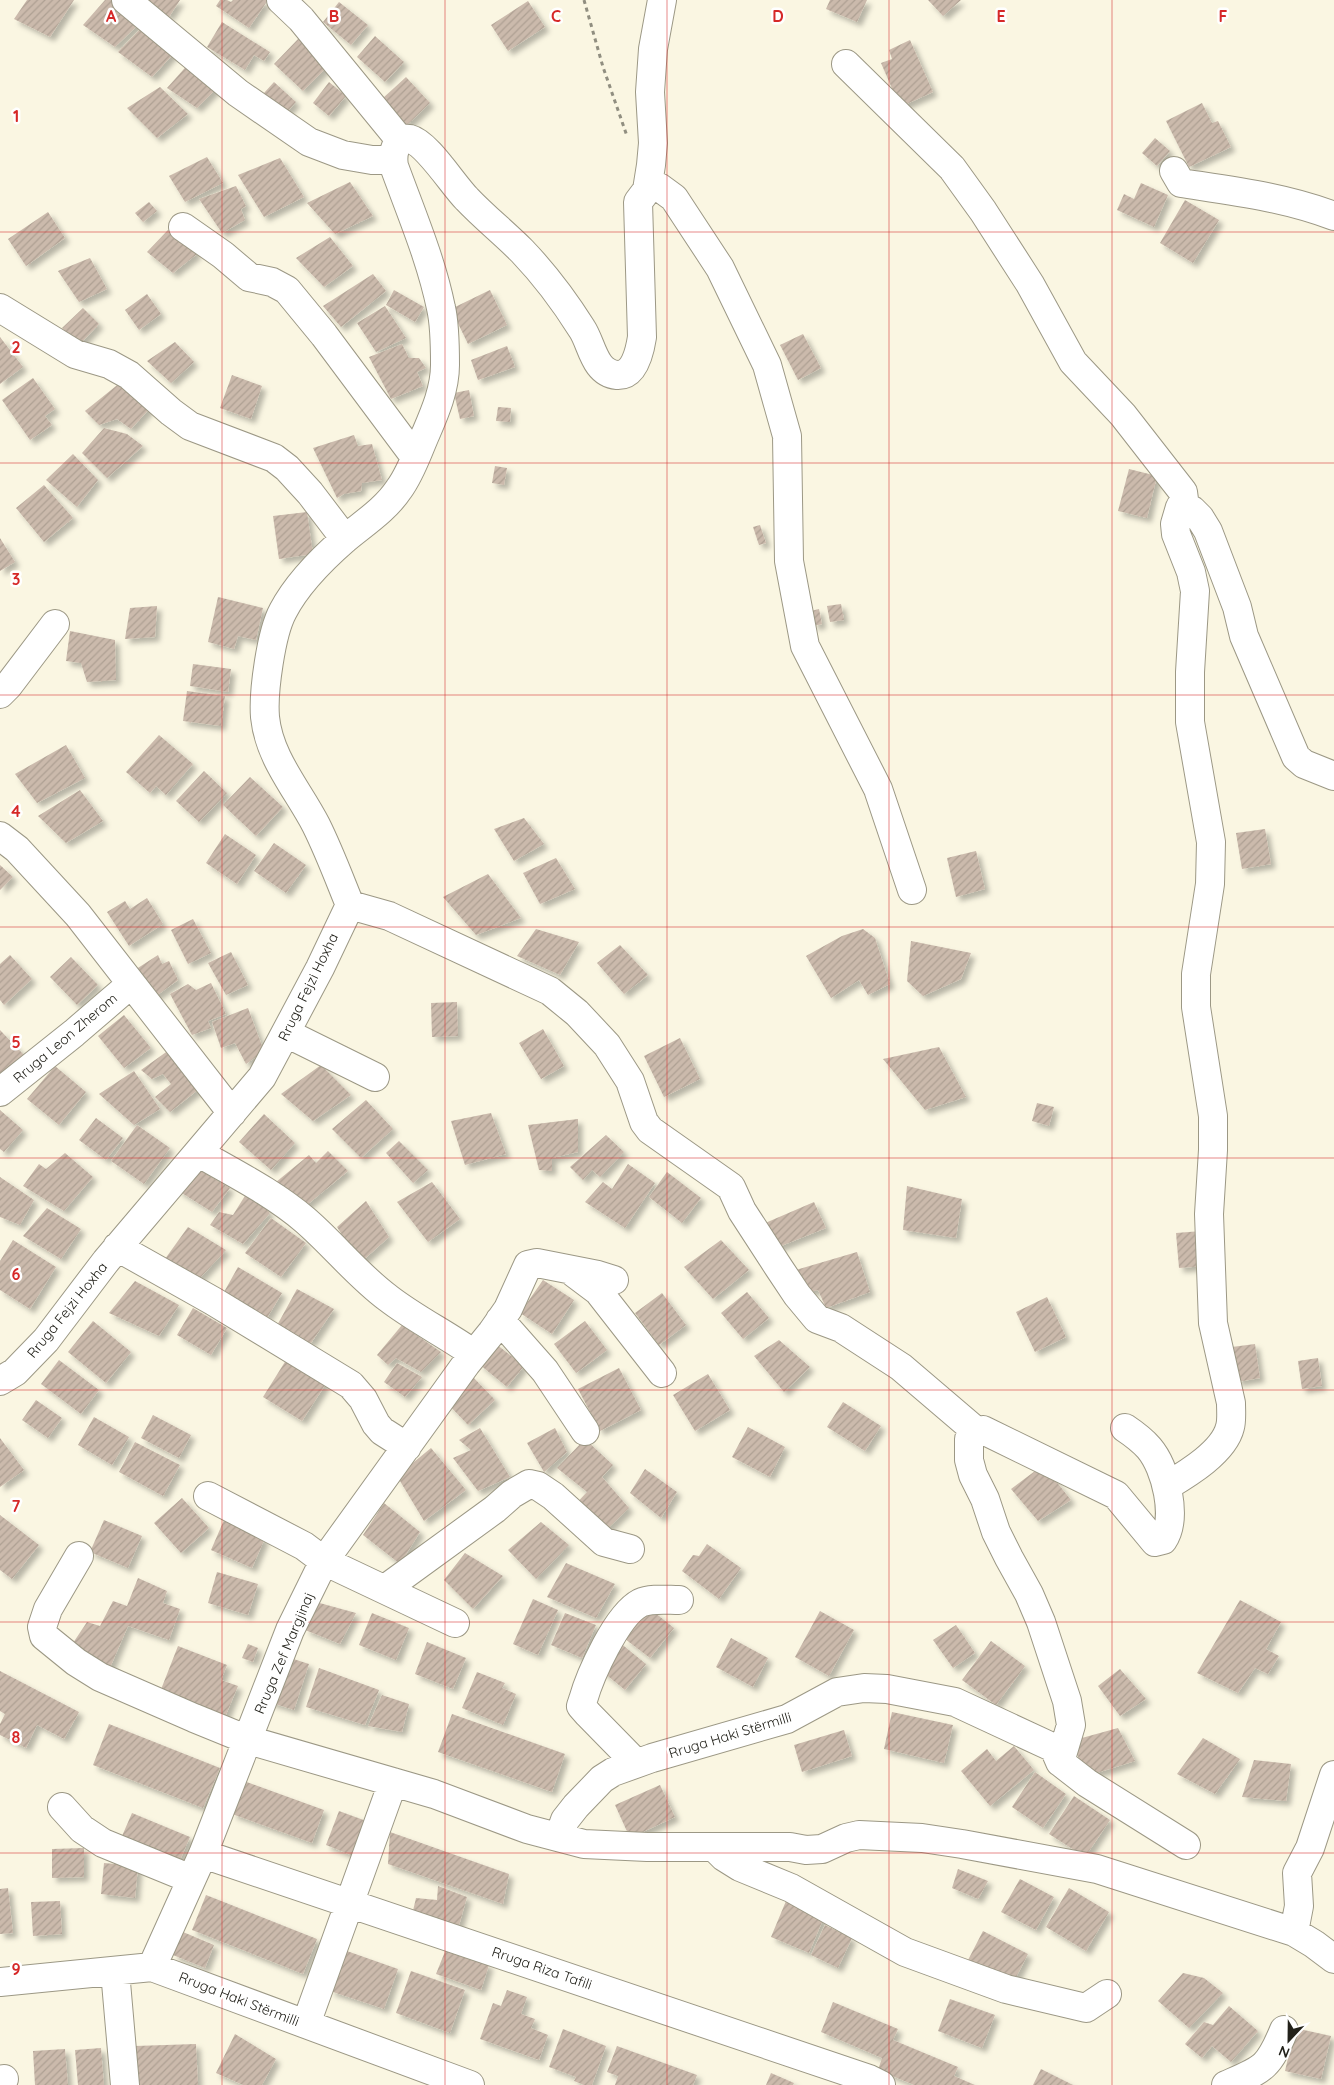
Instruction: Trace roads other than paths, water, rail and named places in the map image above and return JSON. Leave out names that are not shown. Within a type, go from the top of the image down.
[{"type":"street","points":[[126,0],[238,93],[309,142],[343,155],[372,160],[396,150],[407,139],[421,145],[465,198],[522,251],[560,297],[584,331],[598,362],[606,371],[617,375],[626,372],[635,363],[642,337],[638,202],[647,190],[653,143],[650,92],[653,49],[662,0]]},
{"type":"street","points":[[281,0],[300,19],[396,150],[442,310],[445,368],[438,405],[415,457],[400,488],[382,510],[345,539],[320,563],[282,612],[271,651],[266,681],[265,718],[282,770],[299,794],[331,855],[350,905],[389,916],[550,991],[577,1013],[607,1045],[630,1081],[644,1122],[650,1130],[731,1187],[742,1211],[778,1268],[796,1295],[817,1319],[841,1328],[900,1367],[976,1431],[987,1431],[1116,1495],[1155,1542],[1163,1540],[1169,1532],[1170,1512],[1167,1486],[1162,1470],[1150,1449],[1125,1428]]},
{"type":"street","points":[[846,64],[952,168],[1030,284],[1074,362],[1124,415],[1177,484],[1183,492],[1185,507]]},
{"type":"street","points":[[1174,171],[1180,183],[1237,191],[1292,202],[1334,216]]},
{"type":"street","points":[[647,190],[659,187],[674,198],[720,268],[767,365],[787,436],[789,561],[805,646],[878,789],[912,890]]},
{"type":"street","points":[[183,227],[224,255],[248,277],[272,282],[286,290],[324,335],[415,457]]},
{"type":"street","points":[[0,308],[75,354],[109,364],[129,375],[190,426],[274,458],[287,468],[310,493],[345,539]]},
{"type":"street","points":[[1167,1486],[1187,1474],[1214,1452],[1226,1437],[1230,1428],[1231,1416],[1231,1403],[1213,1323],[1209,1214],[1213,1116],[1196,1007],[1196,974],[1210,884],[1211,842],[1190,722],[1190,672],[1195,591],[1191,572],[1178,543],[1175,524],[1180,507],[1185,507],[1196,514],[1208,531],[1237,607],[1244,636],[1296,757],[1304,764],[1334,776]]},
{"type":"street","points":[[0,694],[54,624]]},
{"type":"street","points":[[0,836],[17,849],[78,915],[232,1113]]},
{"type":"street","name":"Rruga Fejzi Hoxha","points":[[0,1381],[14,1372],[46,1340],[117,1247],[262,1077],[320,968],[350,905]]},
{"type":"street","name":"Rruga Leon Zherom","points":[[0,1092],[131,984]]},
{"type":"street","points":[[286,1033],[375,1077]]},
{"type":"street","points":[[198,1153],[237,1173],[280,1200],[325,1238],[364,1279],[386,1297],[474,1354]]},
{"type":"street","points":[[117,1247],[213,1301],[351,1385],[363,1399],[376,1424],[382,1431],[407,1447]]},
{"type":"street","name":"Rruga Zef Margjinaj","points":[[152,1967],[202,1854],[290,1630],[324,1561],[500,1320],[515,1296],[528,1265],[537,1263],[567,1268]]},
{"type":"street","points":[[567,1268],[598,1274],[614,1280]]},
{"type":"street","points":[[567,1268],[598,1291],[662,1373]]},
{"type":"street","points":[[500,1320],[545,1371],[585,1431]]},
{"type":"street","points":[[976,1431],[970,1439],[969,1460],[973,1475],[1009,1558],[1029,1594],[1041,1622],[1067,1701],[1071,1725],[1060,1762]]},
{"type":"street","points":[[384,1590],[495,1509],[512,1494],[530,1484],[538,1486],[553,1496],[604,1542],[630,1549]]},
{"type":"street","points":[[208,1496],[304,1546],[324,1561],[455,1623]]},
{"type":"street","points":[[79,1556],[48,1609],[42,1627],[44,1636],[76,1662],[100,1677],[248,1740],[434,1794],[527,1829],[584,1844],[790,1847],[806,1850],[822,1849],[846,1838],[859,1835],[922,1838],[1097,1869],[1294,1932],[1314,1944],[1334,1960]]},
{"type":"street","points":[[636,1764],[588,1714],[582,1706],[583,1700],[599,1657],[632,1609],[648,1601],[679,1600]]},
{"type":"street","name":"Rruga Haki Stërmilli","points":[[559,1837],[565,1820],[602,1779],[636,1764],[787,1719],[838,1692],[864,1688],[895,1690],[955,1702],[1054,1748],[1060,1762],[1087,1782],[1186,1845]]},
{"type":"street","points":[[1294,1932],[1299,1906],[1297,1874],[1310,1848],[1334,1775]]},
{"type":"street","points":[[306,2024],[393,1782]]},
{"type":"street","points":[[62,1807],[82,1829],[103,1843],[191,1879]]},
{"type":"street","points":[[714,1847],[724,1857],[740,1867],[791,1888],[880,1936],[905,1952],[934,1964],[1006,1989],[1086,2008],[1107,1994]]},
{"type":"street","name":"Rruga Riza Tafili","points":[[202,1854],[860,2076],[881,2085]]},
{"type":"street","name":"Rruga Haki Stërmilli","points":[[0,1982],[152,1967],[470,2085]]},
{"type":"street","points":[[115,1970],[125,2085]]},
{"type":"street","points":[[1226,2085],[1261,2069],[1272,2056],[1284,2030]]}]
